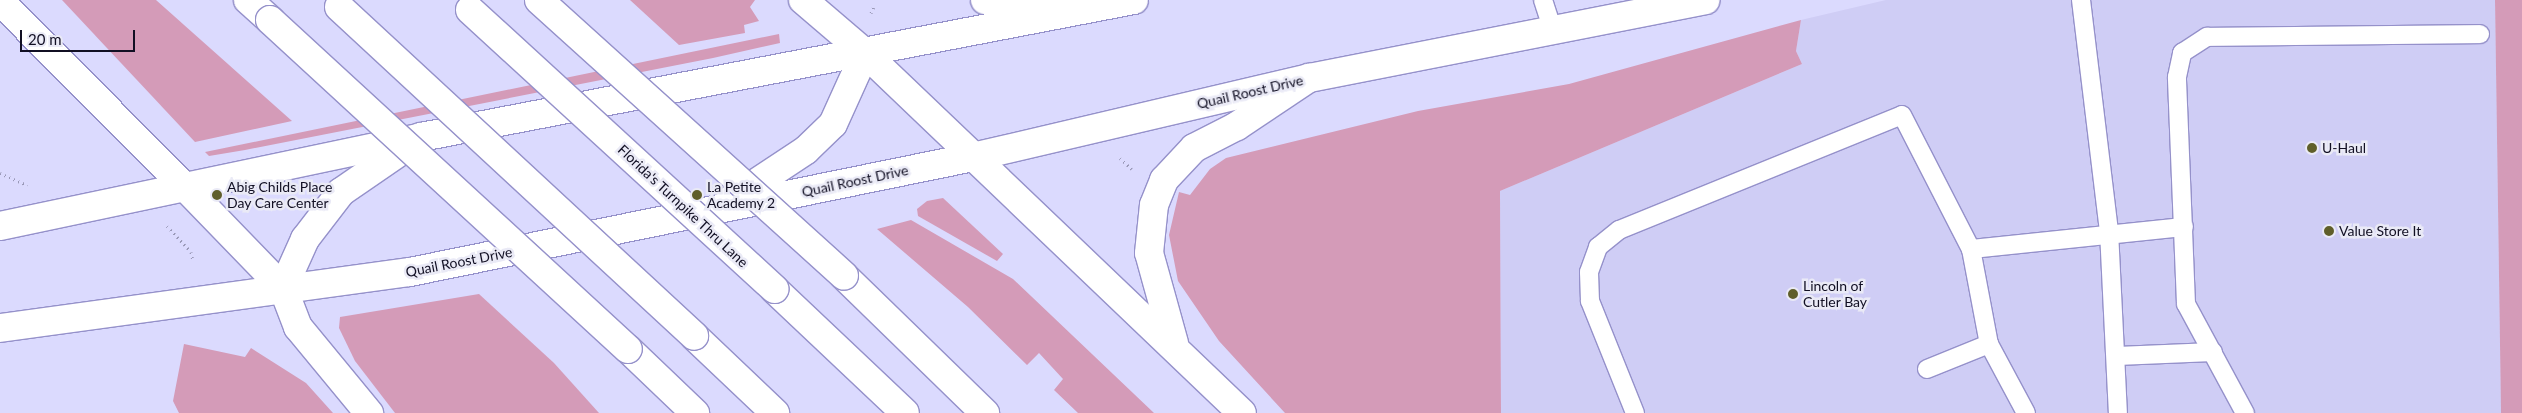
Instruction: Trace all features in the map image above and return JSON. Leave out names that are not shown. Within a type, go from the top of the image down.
[{"type":"main road","points":[[248,0],[628,349],[695,413]]},
{"type":"main road","points":[[540,0],[844,276],[985,413]]},
{"type":"main road","points":[[803,0],[865,53],[1176,347],[1242,413]]},
{"type":"main road","points":[[985,0],[1098,7]]},
{"type":"main road","points":[[0,226],[421,137],[1134,0]]},
{"type":"main road","name":"Quail Roost Drive","points":[[0,328],[410,272],[973,157],[1309,78],[1552,27],[1704,0]]},
{"type":"main road","points":[[0,1],[284,288],[298,327],[369,413]]},
{"type":"main road","points":[[335,4],[775,413]]},
{"type":"main road","name":"Florida's Turnpike Thru Lane","points":[[465,5],[774,289],[905,413]]},
{"type":"main road","points":[[712,211],[806,150],[833,124],[865,53]]},
{"type":"main road","points":[[1176,347],[1149,253],[1154,205],[1164,180],[1194,148],[1237,126],[1309,78]]},
{"type":"main road","points":[[284,288],[305,239],[341,192],[421,137]]},
{"type":"lane","points":[[1543,0],[1552,27]]},
{"type":"lane","points":[[2081,0],[2109,231],[2117,356],[2118,413]]},
{"type":"lane","points":[[2244,413],[2186,304],[2177,77],[2182,53],[2193,43],[2207,37],[2480,34]]},
{"type":"lane","points":[[1636,413],[1590,302],[1589,272],[1598,247],[1620,230],[1902,115],[1971,249],[1989,344],[2026,413]]},
{"type":"lane","points":[[1971,249],[2109,231],[2184,227]]},
{"type":"lane","points":[[1927,369],[1989,344]]},
{"type":"lane","points":[[2117,356],[2213,352]]},
{"type":"path","points":[[871,14],[874,6]]},
{"type":"path","points":[[160,220],[191,252],[193,261]]},
{"type":"shaded area","points":[[62,0],[156,0],[292,121],[195,142]]},
{"type":"shaded area","points":[[630,0],[755,0],[750,7],[759,21],[744,25],[745,33],[679,45]]},
{"type":"shaded area","points":[[1886,0],[2495,0],[2501,413],[1501,413],[1500,191],[1802,64],[1796,51],[1801,20]]},
{"type":"shaded area","points":[[2495,0],[2522,0],[2522,413],[2501,413]]},
{"type":"shaded area","points":[[1801,20],[1796,51],[1802,64],[1500,191],[1501,413],[1285,413],[1219,341],[1178,281],[1169,235],[1179,192],[1190,195],[1210,169],[1226,158],[1418,111],[1569,84]]},
{"type":"shaded area","points":[[779,34],[780,43],[713,58],[245,150],[209,156],[205,152]]},
{"type":"shaded area","points":[[943,198],[1003,254],[997,261],[918,216],[917,209],[927,201]]},
{"type":"shaded area","points":[[911,220],[1013,279],[1154,413],[1078,413],[1054,390],[1063,379],[1039,353],[1027,365],[968,307],[877,229]]},
{"type":"shaded area","points":[[479,294],[554,363],[599,413],[395,413],[355,361],[339,328],[340,317]]},
{"type":"shaded area","points":[[184,344],[245,357],[251,348],[306,383],[333,413],[179,413],[173,401]]},
{"type":"place","name":"U-Haul","points":[[2312,148]]},
{"type":"place","name":"Abig Childs Place Day Care Center","points":[[217,195]]},
{"type":"place","name":"La Petite Academy 2","points":[[697,195]]},
{"type":"place","name":"Value Store It","points":[[2329,231]]},
{"type":"place","name":"Lincoln of Cutler Bay","points":[[1793,294]]}]
